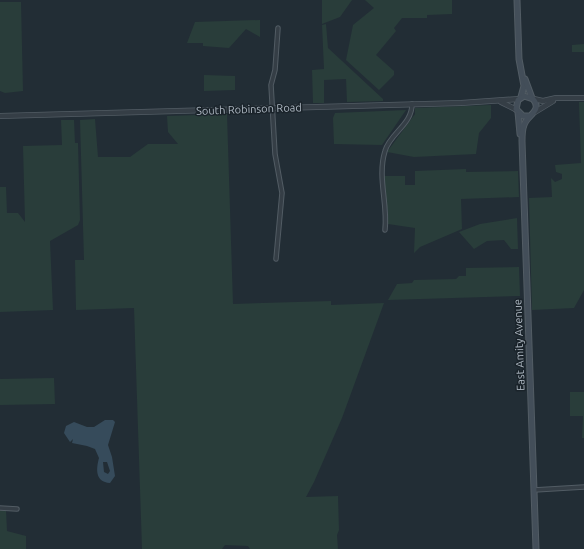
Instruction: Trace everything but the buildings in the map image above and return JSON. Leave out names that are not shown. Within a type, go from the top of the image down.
[{"type":"main road","points":[[517,0],[520,69],[524,86],[516,106],[517,111],[523,116],[530,116],[535,112],[537,105],[520,69]]},
{"type":"main road","points":[[520,98],[527,96],[533,99]]},
{"type":"main road","name":"East Amity Avenue","points":[[517,111],[522,141],[536,549]]},
{"type":"main road","name":"East Amity Avenue","points":[[522,141],[524,125],[530,116]]},
{"type":"street","points":[[276,259],[282,193],[275,154],[271,85],[275,70],[278,28]]},
{"type":"street","name":"South Robinson Road","points":[[0,116],[412,104],[498,101],[520,98]]},
{"type":"street","points":[[535,112],[547,104],[562,98]]},
{"type":"street","points":[[533,99],[584,98]]},
{"type":"street","name":"South Robinson Road","points":[[498,101],[508,104],[517,111]]},
{"type":"street","points":[[385,230],[386,210],[381,182],[384,153],[410,117],[412,104]]},
{"type":"street","points":[[534,490],[584,488]]},
{"type":"street","points":[[0,508],[17,508]]},
{"type":"green space","points":[[322,0],[352,0],[340,17],[322,24]]},
{"type":"green space","points":[[365,0],[452,0],[452,14],[427,15],[427,18],[402,18],[394,28],[396,31],[376,55],[394,71],[394,75],[379,90],[346,60],[353,25],[374,8]]},
{"type":"green space","points":[[0,2],[21,2],[23,91],[5,93],[0,91]]},
{"type":"green space","points":[[260,20],[260,37],[246,29],[229,48],[203,46],[203,43],[187,43],[195,22]]},
{"type":"green space","points":[[326,24],[328,48],[383,99],[383,101],[347,102],[346,79],[324,80],[324,103],[313,103],[312,70],[324,69],[322,25]]},
{"type":"green space","points":[[584,44],[584,52],[572,52],[572,45]]},
{"type":"green space","points":[[204,75],[235,76],[235,90],[204,91]]},
{"type":"green space","points":[[579,102],[584,102],[584,290],[574,308],[532,310],[529,198],[552,197],[551,178],[555,182],[562,179],[562,174],[556,172],[555,165],[581,163]]},
{"type":"green space","points":[[491,105],[491,118],[479,133],[476,154],[414,157],[387,152],[415,114],[415,108]]},
{"type":"green space","points":[[406,110],[382,145],[334,144],[333,118],[335,113]]},
{"type":"green space","points":[[227,114],[233,304],[331,301],[331,305],[384,303],[342,418],[306,497],[338,496],[338,549],[250,549],[248,546],[225,545],[222,549],[142,549],[134,308],[76,310],[75,260],[84,260],[80,120],[95,119],[98,157],[130,157],[148,144],[178,144],[168,132],[167,116]]},
{"type":"green space","points":[[61,120],[74,120],[75,143],[78,143],[80,220],[78,225],[50,241],[53,310],[0,312],[0,187],[6,187],[7,213],[18,213],[25,222],[23,146],[62,145]]},
{"type":"green space","points":[[466,169],[466,172],[518,171],[519,197],[461,199],[462,229],[420,247],[414,253],[415,228],[388,224],[383,176],[405,176],[405,185],[415,185],[415,171]]},
{"type":"green space","points":[[517,218],[518,249],[511,249],[504,240],[487,241],[474,249],[459,232],[480,224]]},
{"type":"green space","points":[[519,267],[520,296],[388,300],[397,284],[412,283],[414,280],[456,279],[459,276],[466,276],[466,268]]},
{"type":"green space","points":[[54,378],[55,404],[0,405],[0,379]]},
{"type":"green space","points":[[570,392],[584,392],[584,438],[582,438],[583,416],[570,416]]},
{"type":"green space","points":[[0,510],[6,510],[7,531],[26,536],[26,549],[0,549]]},
{"type":"water","points":[[105,420],[113,420],[115,422],[108,445],[112,457],[115,476],[110,483],[99,478],[97,466],[99,458],[95,449],[72,443],[73,439],[70,442],[64,433],[66,426],[74,422],[87,427],[94,427]],"holes":[[[103,462],[107,462],[110,471],[108,474],[104,472]]]}]
